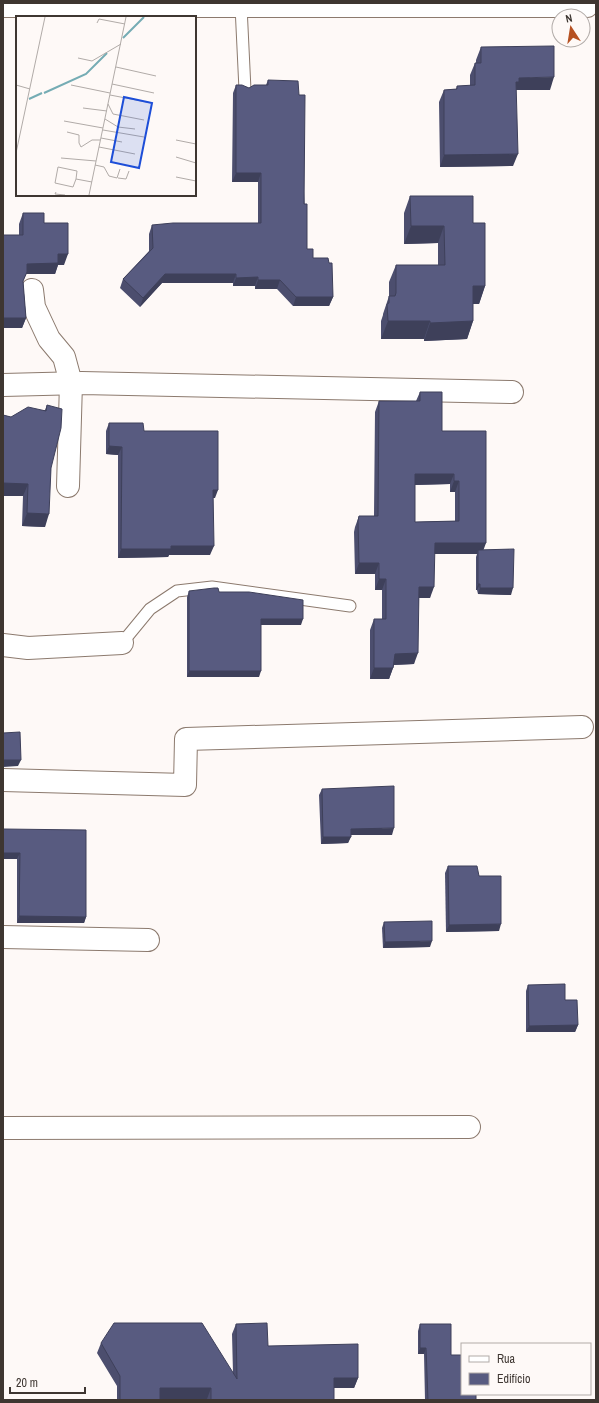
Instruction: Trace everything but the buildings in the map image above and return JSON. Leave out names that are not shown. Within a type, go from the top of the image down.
[{"type":"street","points":[[3,6],[587,6]]},
{"type":"street","points":[[32,290],[34,307],[49,339],[64,357],[71,383],[68,486]]},
{"type":"street","points":[[3,385],[71,383],[512,392]]},
{"type":"street","points":[[3,645],[44,647],[122,643]]},
{"type":"street","points":[[3,780],[185,785],[186,739],[582,727]]},
{"type":"street","points":[[3,937],[148,940]]},
{"type":"street","points":[[3,1128],[469,1127]]},
{"type":"lane","points":[[241,6],[245,90]]},
{"type":"lane","points":[[122,643],[150,609],[177,591],[212,587],[350,606]]}]
